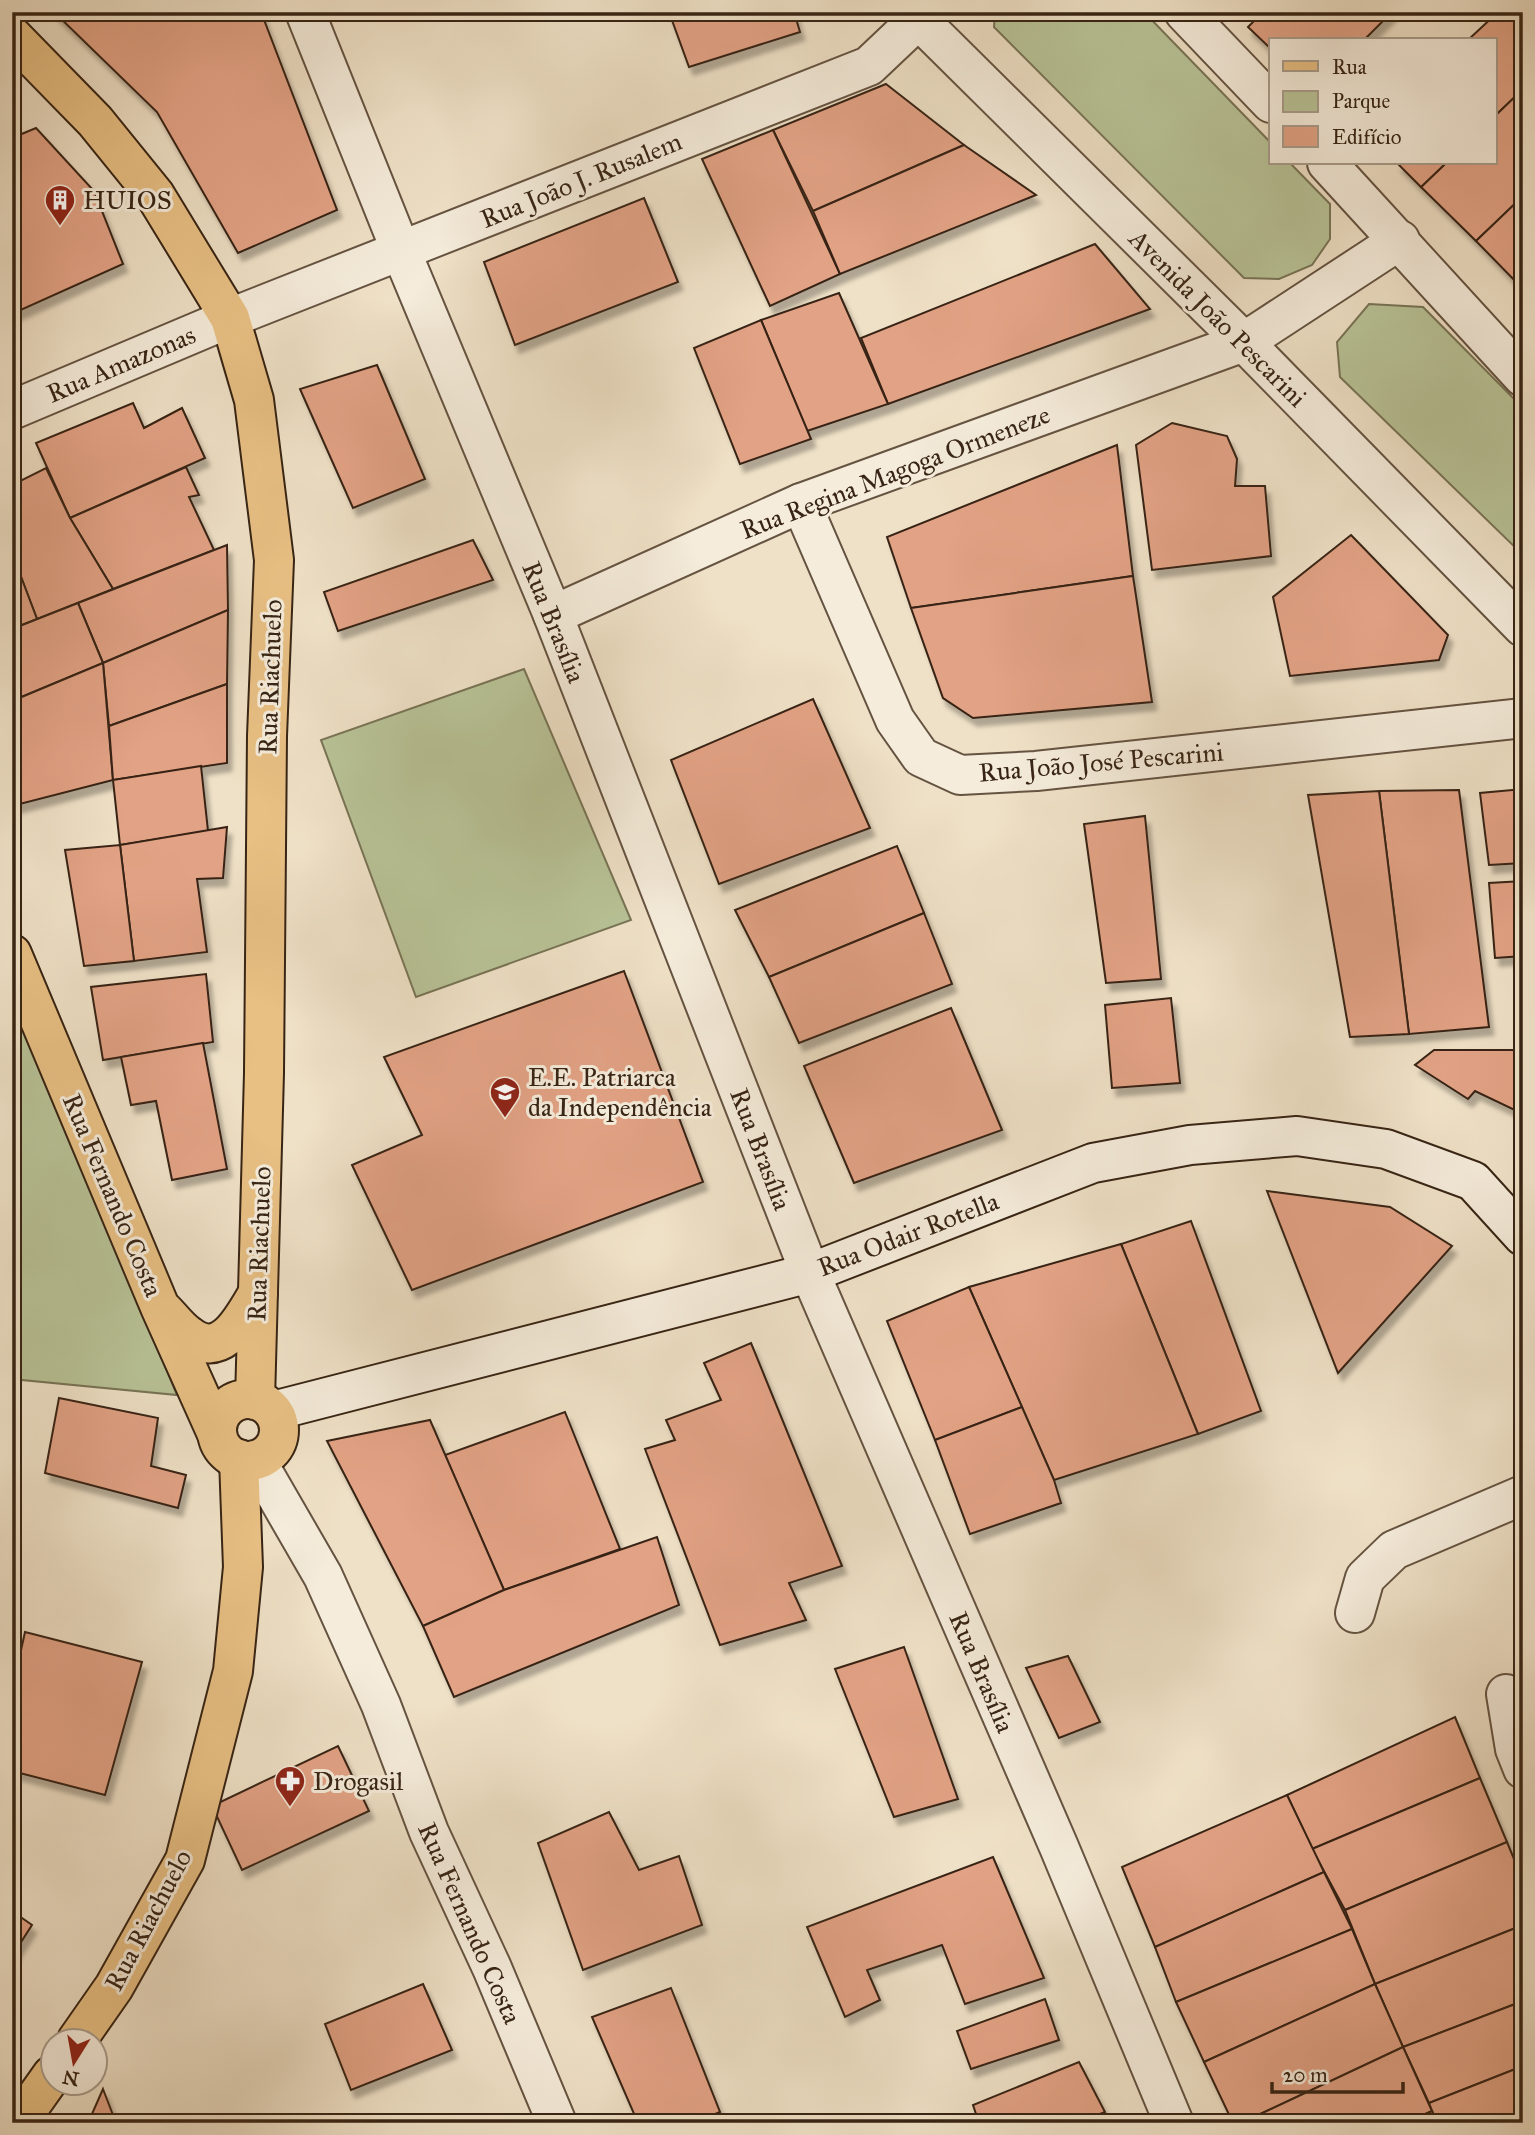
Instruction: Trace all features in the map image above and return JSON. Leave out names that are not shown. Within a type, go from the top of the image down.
[{"type":"main road","name":"Rua Riachuelo","points":[[12,36],[95,121],[155,195],[230,318],[254,400],[274,560],[267,736],[264,1073],[258,1293],[264,1405]]},
{"type":"main road","name":"Rua Fernando Costa","points":[[12,954],[160,1307],[237,1451]]},
{"type":"main road","points":[[160,1307],[201,1343],[220,1341],[237,1329],[258,1293]]},
{"type":"main road","points":[[245,1398],[264,1405],[278,1422],[275,1446],[266,1455],[237,1451],[220,1414],[235,1401],[245,1398]]},
{"type":"main road","name":"Rua Riachuelo","points":[[86,2026],[114,1987],[186,1860],[233,1671],[243,1567],[237,1451]]},
{"type":"main road","points":[[18,2123],[38,2094]]},
{"type":"street","name":"Rua Brasília","points":[[305,12],[401,251],[553,615],[810,1273],[1059,1847],[1174,2123]]},
{"type":"street","points":[[1184,12],[1269,101]]},
{"type":"street","name":"Rua João J. Rusalem","points":[[230,318],[869,66],[918,15]]},
{"type":"street","name":"Avenida João Pescarini","points":[[918,15],[1523,627]]},
{"type":"street","points":[[1328,164],[1523,377]]},
{"type":"street","name":"Rua Regina Magoga Ormeneze","points":[[553,615],[801,503],[1244,342],[1400,240]]},
{"type":"street","name":"Rua Amazonas","points":[[12,410],[230,318]]},
{"type":"street","name":"Rua João José Pescarini","points":[[801,503],[895,720],[921,757],[960,775],[1035,771],[1523,718]]},
{"type":"street","name":"Rua Odair Rotella","points":[[264,1405],[810,1273],[1093,1163],[1190,1145],[1297,1136],[1386,1149],[1473,1181],[1523,1236]]},
{"type":"street","name":"Rua Fernando Costa","points":[[237,1451],[323,1576],[381,1705],[429,1832],[492,1968],[557,2123]]},
{"type":"street","points":[[1355,1613],[1365,1578],[1395,1550],[1523,1496]]},
{"type":"street","points":[[1506,1694],[1514,1749],[1523,1769]]},
{"type":"green space","points":[[995,12],[1144,12],[1269,141],[1269,164],[1291,164],[1330,204],[1330,239],[1312,265],[1279,279],[1244,278],[994,27]]},
{"type":"green space","points":[[1369,304],[1423,307],[1523,408],[1523,555],[1340,377],[1337,342]]},
{"type":"green space","points":[[524,669],[631,920],[416,997],[321,740]]},
{"type":"green space","points":[[12,995],[177,1395],[12,1379]]},
{"type":"building","points":[[54,12],[261,12],[337,210],[238,253],[157,112]]},
{"type":"building","points":[[669,12],[794,12],[800,32],[689,67]]},
{"type":"building","points":[[1263,12],[1392,12],[1366,38],[1269,38],[1269,47],[1248,27]]},
{"type":"building","points":[[1498,12],[1523,12],[1523,89],[1496,115],[1496,38],[1470,38]]},
{"type":"building","points":[[886,84],[964,145],[813,211],[773,130]]},
{"type":"building","points":[[1523,89],[1523,196],[1476,241],[1421,187],[1445,164],[1496,164],[1496,115]]},
{"type":"building","name":"HUIOS","points":[[36,128],[94,191],[123,264],[14,313],[12,138]]},
{"type":"building","points":[[773,130],[840,274],[770,306],[702,159]]},
{"type":"building","points":[[964,145],[1036,195],[840,274],[813,211]]},
{"type":"building","points":[[1398,164],[1445,164],[1421,187]]},
{"type":"building","points":[[1523,196],[1523,288],[1522,288],[1476,241]]},
{"type":"building","points":[[644,198],[678,282],[515,345],[484,262]]},
{"type":"building","points":[[1095,244],[1150,309],[888,404],[861,338]]},
{"type":"building","points":[[839,293],[888,404],[807,431],[761,320]]},
{"type":"building","points":[[761,320],[811,439],[740,464],[694,348]]},
{"type":"building","points":[[377,365],[425,479],[353,508],[300,389]]},
{"type":"building","points":[[133,403],[144,428],[182,408],[205,458],[70,518],[36,443]]},
{"type":"building","points":[[1172,423],[1227,436],[1237,459],[1235,486],[1265,486],[1271,556],[1152,570],[1136,445]]},
{"type":"building","points":[[1117,445],[1133,576],[911,608],[887,537]]},
{"type":"building","points":[[186,467],[199,495],[189,497],[214,550],[113,589],[70,518]]},
{"type":"building","points":[[46,468],[70,518],[113,589],[37,619],[12,553],[12,485]]},
{"type":"building","points":[[1351,535],[1448,635],[1439,660],[1290,676],[1273,597]]},
{"type":"building","points":[[473,540],[493,580],[338,631],[324,592]]},
{"type":"building","points":[[227,545],[228,610],[103,663],[78,603]]},
{"type":"building","points":[[12,553],[37,619],[12,629]]},
{"type":"building","points":[[1133,576],[1152,702],[973,718],[943,698],[911,608]]},
{"type":"building","points":[[78,603],[103,663],[12,701],[12,629]]},
{"type":"building","points":[[228,610],[227,684],[109,726],[103,663]]},
{"type":"building","points":[[103,663],[113,780],[12,806],[12,701]]},
{"type":"building","points":[[227,684],[227,763],[113,780],[109,726]]},
{"type":"building","points":[[813,699],[870,828],[719,884],[671,760]]},
{"type":"building","points":[[201,766],[208,831],[120,845],[113,780]]},
{"type":"building","points":[[1523,789],[1523,863],[1489,865],[1480,793]]},
{"type":"building","points":[[1459,790],[1489,1027],[1409,1034],[1379,791]]},
{"type":"building","points":[[1379,791],[1409,1034],[1350,1037],[1308,795]]},
{"type":"building","points":[[1145,816],[1161,979],[1106,983],[1084,824]]},
{"type":"building","points":[[227,827],[223,878],[197,879],[207,952],[134,961],[120,845]]},
{"type":"building","points":[[120,845],[134,961],[84,966],[65,850]]},
{"type":"building","points":[[897,846],[924,913],[769,977],[735,910]]},
{"type":"building","points":[[1523,881],[1523,956],[1495,958],[1489,883]]},
{"type":"building","points":[[924,913],[952,984],[799,1043],[769,977]]},
{"type":"building","points":[[624,971],[703,1182],[412,1290],[352,1165],[422,1135],[384,1057]]},
{"type":"building","points":[[206,974],[213,1042],[103,1060],[91,987]]},
{"type":"building","points":[[1171,998],[1180,1083],[1112,1088],[1105,1005]]},
{"type":"building","points":[[951,1008],[1002,1130],[854,1183],[804,1066]]},
{"type":"building","points":[[203,1043],[227,1169],[172,1180],[156,1101],[131,1105],[121,1057]]},
{"type":"building","points":[[1434,1050],[1523,1050],[1523,1114],[1475,1091],[1468,1099],[1415,1065]]},
{"type":"building","points":[[1267,1191],[1390,1207],[1452,1246],[1338,1373]]},
{"type":"building","points":[[1191,1221],[1261,1411],[1198,1434],[1121,1244]]},
{"type":"building","points":[[1121,1244],[1198,1434],[1054,1480],[969,1287]]},
{"type":"building","points":[[969,1287],[1022,1407],[935,1440],[887,1321]]},
{"type":"building","points":[[751,1343],[842,1566],[789,1583],[806,1620],[720,1645],[645,1449],[675,1440],[666,1420],[721,1400],[704,1363]]},
{"type":"building","points":[[59,1398],[158,1418],[151,1466],[186,1475],[178,1508],[45,1473]]},
{"type":"building","points":[[1022,1407],[1054,1480],[1061,1503],[970,1534],[935,1440]]},
{"type":"building","points":[[565,1412],[620,1549],[504,1590],[445,1455]]},
{"type":"building","points":[[430,1420],[504,1590],[423,1626],[327,1441]]},
{"type":"building","points":[[657,1537],[679,1605],[454,1697],[423,1626],[504,1590]]},
{"type":"building","points":[[25,1632],[142,1662],[105,1795],[12,1771],[12,1691]]},
{"type":"building","points":[[904,1647],[958,1799],[894,1817],[835,1669]]},
{"type":"building","points":[[1068,1656],[1100,1722],[1059,1738],[1026,1668]]},
{"type":"building","points":[[1455,1717],[1480,1778],[1312,1849],[1287,1795]]},
{"type":"building","name":"Drogasil","points":[[338,1746],[369,1811],[242,1870],[212,1806]]},
{"type":"building","points":[[1480,1778],[1507,1842],[1345,1910],[1312,1849]]},
{"type":"building","points":[[1287,1795],[1324,1872],[1155,1947],[1122,1867]]},
{"type":"building","points":[[609,1812],[639,1870],[679,1856],[702,1925],[583,1970],[538,1843]]},
{"type":"building","points":[[1507,1842],[1523,1881],[1523,1925],[1375,1984],[1345,1910]]},
{"type":"building","points":[[993,1857],[1044,1978],[965,2004],[942,1945],[867,1970],[880,2000],[845,2017],[807,1927]]},
{"type":"building","points":[[1324,1872],[1352,1929],[1176,2002],[1155,1947]]},
{"type":"building","points":[[12,1911],[32,1925],[12,1956]]},
{"type":"building","points":[[1523,1925],[1523,2001],[1403,2047],[1375,1984]]},
{"type":"building","points":[[1352,1929],[1375,1984],[1204,2062],[1176,2002]]},
{"type":"building","points":[[423,1984],[452,2050],[351,2090],[325,2024]]},
{"type":"building","points":[[1375,1984],[1403,2047],[1241,2123],[1233,2123],[1204,2062]]},
{"type":"building","points":[[671,1988],[720,2112],[694,2123],[638,2123],[592,2017]]},
{"type":"building","points":[[1045,1999],[1059,2040],[971,2069],[957,2031]]},
{"type":"building","points":[[1523,2001],[1523,2066],[1429,2103],[1403,2047]]},
{"type":"building","points":[[1403,2047],[1432,2111],[1405,2123],[1241,2123]]},
{"type":"building","points":[[1079,2062],[1105,2112],[1077,2123],[979,2123],[973,2105]]},
{"type":"building","points":[[1523,2066],[1523,2123],[1437,2123],[1429,2103]]},
{"type":"building","points":[[100,2096],[106,2096],[116,2123],[88,2123]]},
{"type":"building","points":[[1432,2111],[1437,2123],[1405,2123]]},
{"type":"place","name":"HUIOS","points":[[60,227]]},
{"type":"place","name":"E.E. Patriarca da Independência","points":[[505,1119]]},
{"type":"place","name":"Drogasil","points":[[290,1808]]}]
